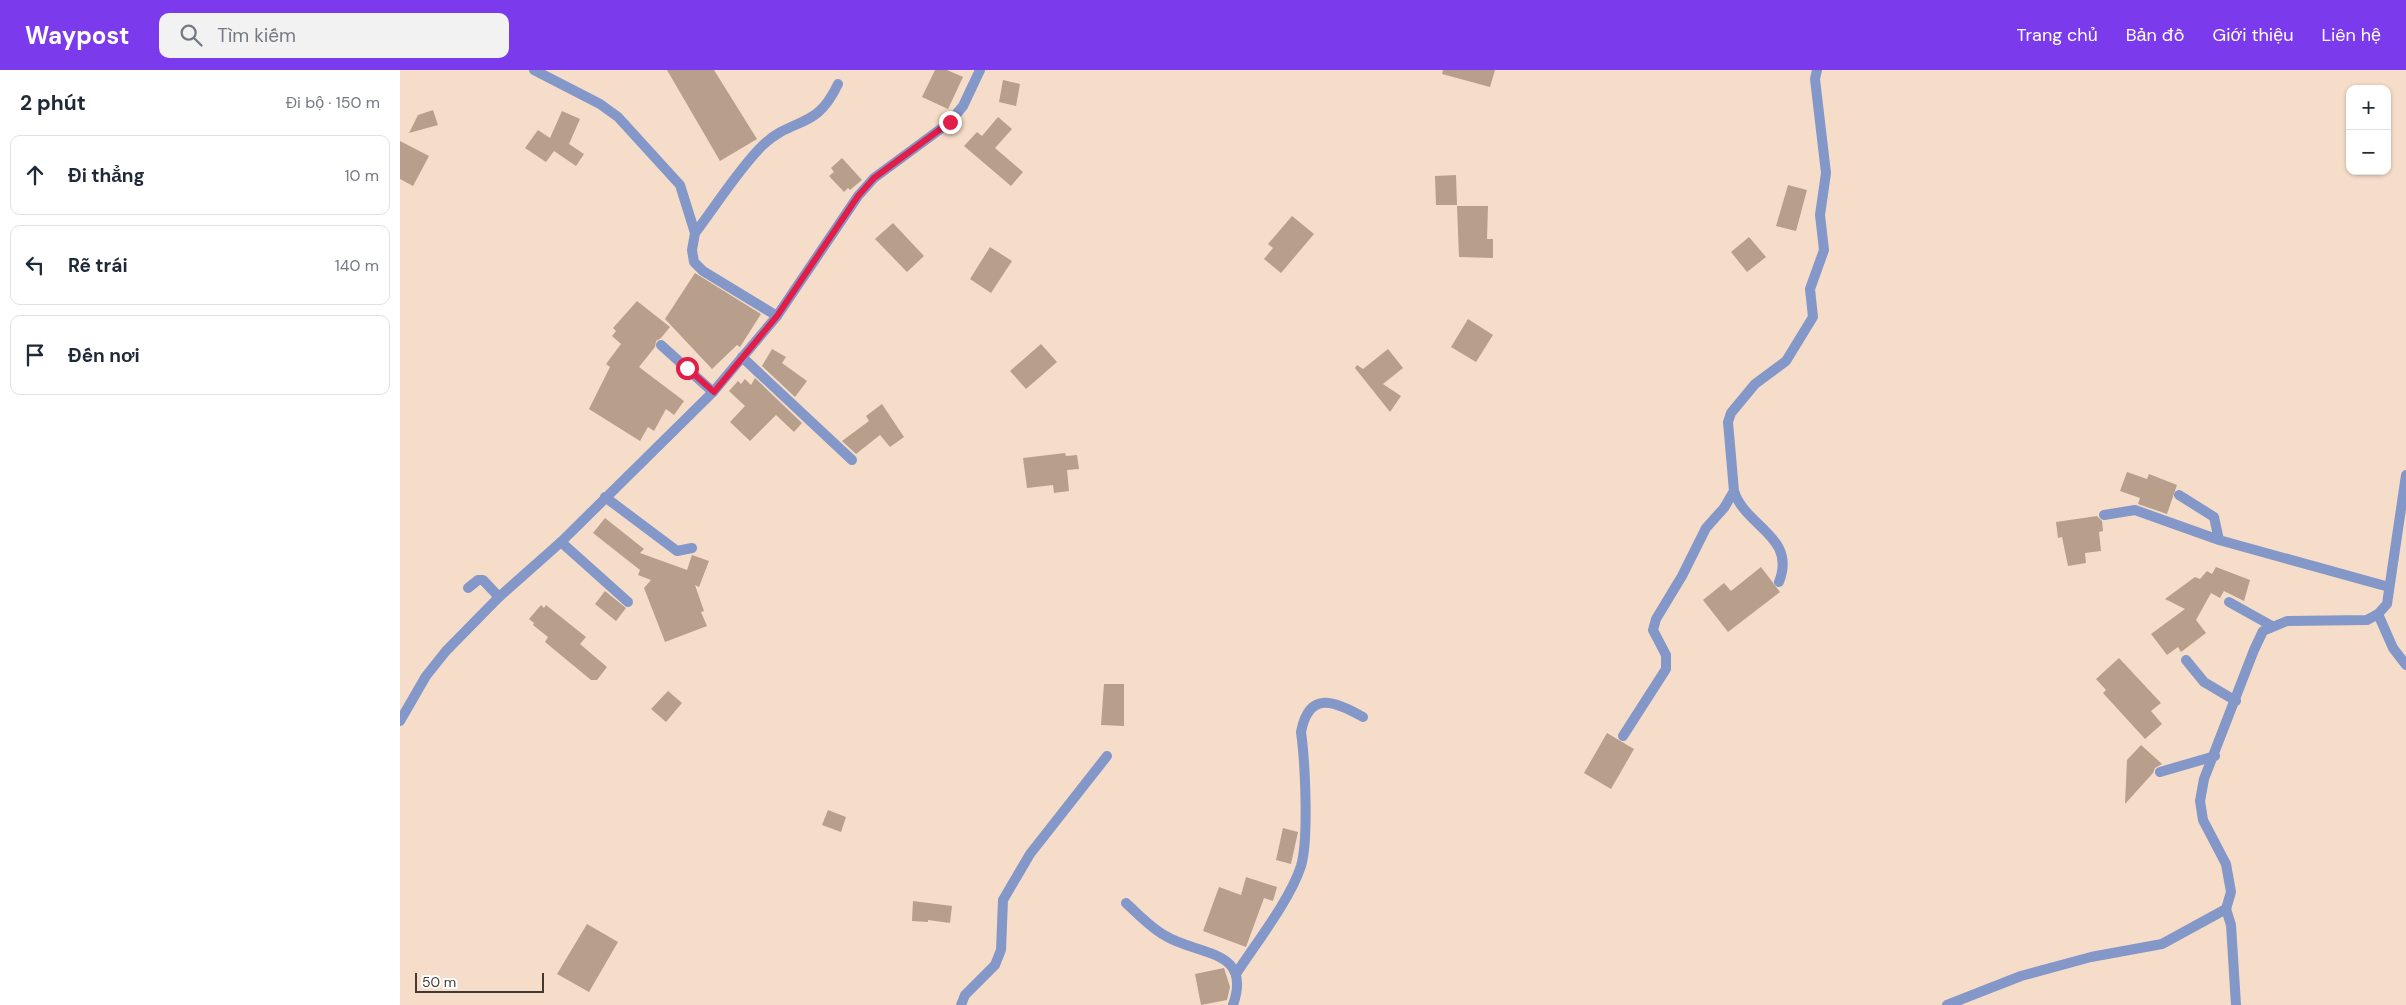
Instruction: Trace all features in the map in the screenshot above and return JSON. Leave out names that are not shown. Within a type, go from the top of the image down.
[{"type":"street","points":[[534,70],[600,104],[618,117],[680,185],[695,233],[692,250],[694,262],[703,271],[777,316]]},
{"type":"street","points":[[400,721],[426,676],[446,651],[499,597],[561,542],[714,392],[777,316],[858,196],[874,178],[950,122],[963,106],[980,70]]},
{"type":"street","points":[[1779,582],[1783,571],[1778,546],[1772,535],[1737,501],[1734,491],[1728,422],[1730,413],[1755,384],[1786,361],[1813,317],[1810,289],[1824,250],[1820,215],[1826,173],[1815,79],[1817,70]]},
{"type":"street","points":[[695,233],[764,144],[816,117],[829,103],[838,84]]},
{"type":"street","points":[[660,345],[714,392]]},
{"type":"street","points":[[742,357],[852,460]]},
{"type":"street","points":[[2236,1005],[2231,924],[2226,910],[2231,892],[2226,864],[2203,820],[2200,801],[2204,779],[2215,756],[2263,631],[2286,621],[2367,620],[2378,614],[2386,604],[2406,475]]},
{"type":"street","points":[[1623,736],[1666,669],[1666,655],[1653,630],[1656,619],[1682,576],[1706,528],[1724,508],[1734,491]]},
{"type":"street","points":[[2179,495],[2214,517],[2219,540]]},
{"type":"street","points":[[605,497],[677,551],[692,548]]},
{"type":"street","points":[[2104,515],[2135,510],[2219,540],[2389,587]]},
{"type":"street","points":[[561,542],[628,602]]},
{"type":"street","points":[[468,588],[478,580],[483,580],[499,597]]},
{"type":"street","points":[[2229,602],[2272,626]]},
{"type":"street","points":[[2378,614],[2393,648],[2406,665]]},
{"type":"street","points":[[2186,660],[2204,682],[2236,701]]},
{"type":"street","points":[[1236,974],[1292,887],[1301,865],[1305,837],[1301,732],[1304,720],[1310,708],[1322,703],[1333,702],[1363,717]]},
{"type":"street","points":[[961,1005],[965,995],[995,965],[1001,950],[1003,900],[1030,854],[1107,756]]},
{"type":"street","points":[[2160,772],[2215,756]]},
{"type":"street","points":[[1126,903],[1165,936],[1218,956],[1231,965],[1236,974],[1236,994],[1232,1005]]},
{"type":"street","points":[[1947,1005],[2039,971],[2091,957],[2162,944],[2226,910]]},
{"type":"building","points":[[667,70],[714,70],[757,139],[720,161]]},
{"type":"building","points":[[935,70],[947,70],[963,77],[948,109],[922,97]]},
{"type":"building","points":[[1443,70],[1495,70],[1490,87],[1442,74]]},
{"type":"building","points":[[1003,80],[1020,84],[1016,106],[999,102]]},
{"type":"building","points":[[433,110],[438,125],[409,133],[418,115]]},
{"type":"building","points":[[562,111],[580,119],[569,144],[584,154],[576,166],[554,151],[546,162],[525,148],[538,130],[550,138]]},
{"type":"building","points":[[998,117],[1012,129],[995,148],[1023,172],[1011,186],[964,146],[977,132],[982,136]]},
{"type":"building","points":[[400,141],[429,156],[413,186],[400,179]]},
{"type":"building","points":[[842,158],[862,180],[850,190],[848,188],[844,192],[829,176],[834,172],[831,168]]},
{"type":"building","points":[[1456,175],[1457,205],[1436,205],[1435,176]]},
{"type":"building","points":[[1788,185],[1807,190],[1796,231],[1776,226]]},
{"type":"building","points":[[1457,206],[1488,206],[1487,239],[1493,239],[1493,258],[1459,257]]},
{"type":"building","points":[[1292,216],[1314,234],[1281,273],[1264,259],[1273,248],[1268,244]]},
{"type":"building","points":[[893,223],[924,256],[907,272],[875,239]]},
{"type":"building","points":[[1749,237],[1766,257],[1747,272],[1731,252]]},
{"type":"building","points":[[990,247],[1012,261],[991,293],[970,279]]},
{"type":"building","points":[[695,273],[761,314],[740,347],[737,345],[712,369],[665,319]]},
{"type":"building","points":[[637,301],[670,327],[656,341],[655,347],[639,367],[684,401],[674,415],[666,409],[654,431],[648,427],[640,441],[589,409],[610,367],[606,364],[621,344],[612,336],[616,331],[613,328]]},
{"type":"building","points":[[1468,319],[1493,335],[1476,362],[1451,347]]},
{"type":"building","points":[[1041,344],[1057,362],[1026,389],[1010,371]]},
{"type":"building","points":[[772,349],[786,357],[782,363],[807,381],[795,397],[762,366]]},
{"type":"building","points":[[1388,349],[1403,368],[1383,384],[1401,396],[1390,412],[1355,368],[1357,365],[1363,369]]},
{"type":"building","points":[[755,378],[802,423],[794,432],[776,415],[750,441],[730,422],[745,406],[729,391],[738,381],[741,384],[745,379],[751,385]]},
{"type":"building","points":[[882,404],[904,437],[890,447],[880,435],[856,454],[842,441],[869,421],[866,416]]},
{"type":"building","points":[[1065,453],[1066,456],[1077,455],[1079,469],[1067,470],[1069,491],[1054,493],[1053,485],[1027,488],[1023,458]]},
{"type":"building","points":[[2127,472],[2147,479],[2149,474],[2177,485],[2167,514],[2138,504],[2140,498],[2120,491]]},
{"type":"building","points":[[2097,516],[2102,521],[2103,531],[2099,532],[2101,551],[2085,553],[2086,563],[2068,566],[2062,537],[2058,538],[2056,522]]},
{"type":"building","points":[[605,518],[644,549],[640,553],[687,570],[692,555],[709,561],[699,587],[695,585],[704,611],[701,612],[707,626],[665,642],[644,588],[651,580],[638,575],[640,570],[593,533]]},
{"type":"building","points":[[1761,567],[1780,592],[1728,632],[1703,600],[1724,583],[1731,591]]},
{"type":"building","points":[[2216,567],[2250,580],[2244,601],[2224,591],[2220,598],[2211,593],[2196,620],[2206,633],[2181,652],[2178,647],[2167,655],[2151,634],[2185,609],[2165,599],[2195,577],[2200,579],[2207,571],[2212,574]]},
{"type":"building","points":[[605,591],[626,608],[616,621],[595,604]]},
{"type":"building","points":[[541,605],[544,608],[546,605],[586,637],[580,644],[607,667],[597,680],[591,680],[545,642],[548,637],[533,625],[534,623],[529,619]]},
{"type":"building","points":[[2119,658],[2161,703],[2151,711],[2162,724],[2145,739],[2103,693],[2106,690],[2096,679]]},
{"type":"building","points":[[1104,684],[1124,684],[1124,726],[1101,725]]},
{"type":"building","points":[[668,691],[682,703],[666,722],[651,709]]},
{"type":"building","points":[[1607,733],[1634,749],[1611,789],[1584,773]]},
{"type":"building","points":[[2141,745],[2162,764],[2155,768],[2153,773],[2125,804],[2127,760]]},
{"type":"building","points":[[828,810],[846,817],[841,832],[822,825]]},
{"type":"building","points":[[1283,828],[1298,832],[1291,864],[1276,860]]},
{"type":"building","points":[[1246,877],[1277,887],[1273,901],[1264,898],[1246,947],[1203,931],[1219,887],[1241,895]]},
{"type":"building","points":[[913,901],[952,906],[950,923],[928,920],[928,922],[912,921]]},
{"type":"building","points":[[587,924],[618,942],[589,992],[557,974]]},
{"type":"building","points":[[1224,968],[1230,987],[1227,1000],[1201,1005],[1195,974]]},
{"type":"route","points":[[687,368],[714,392],[777,316],[858,196],[874,178],[950,122]]}]
